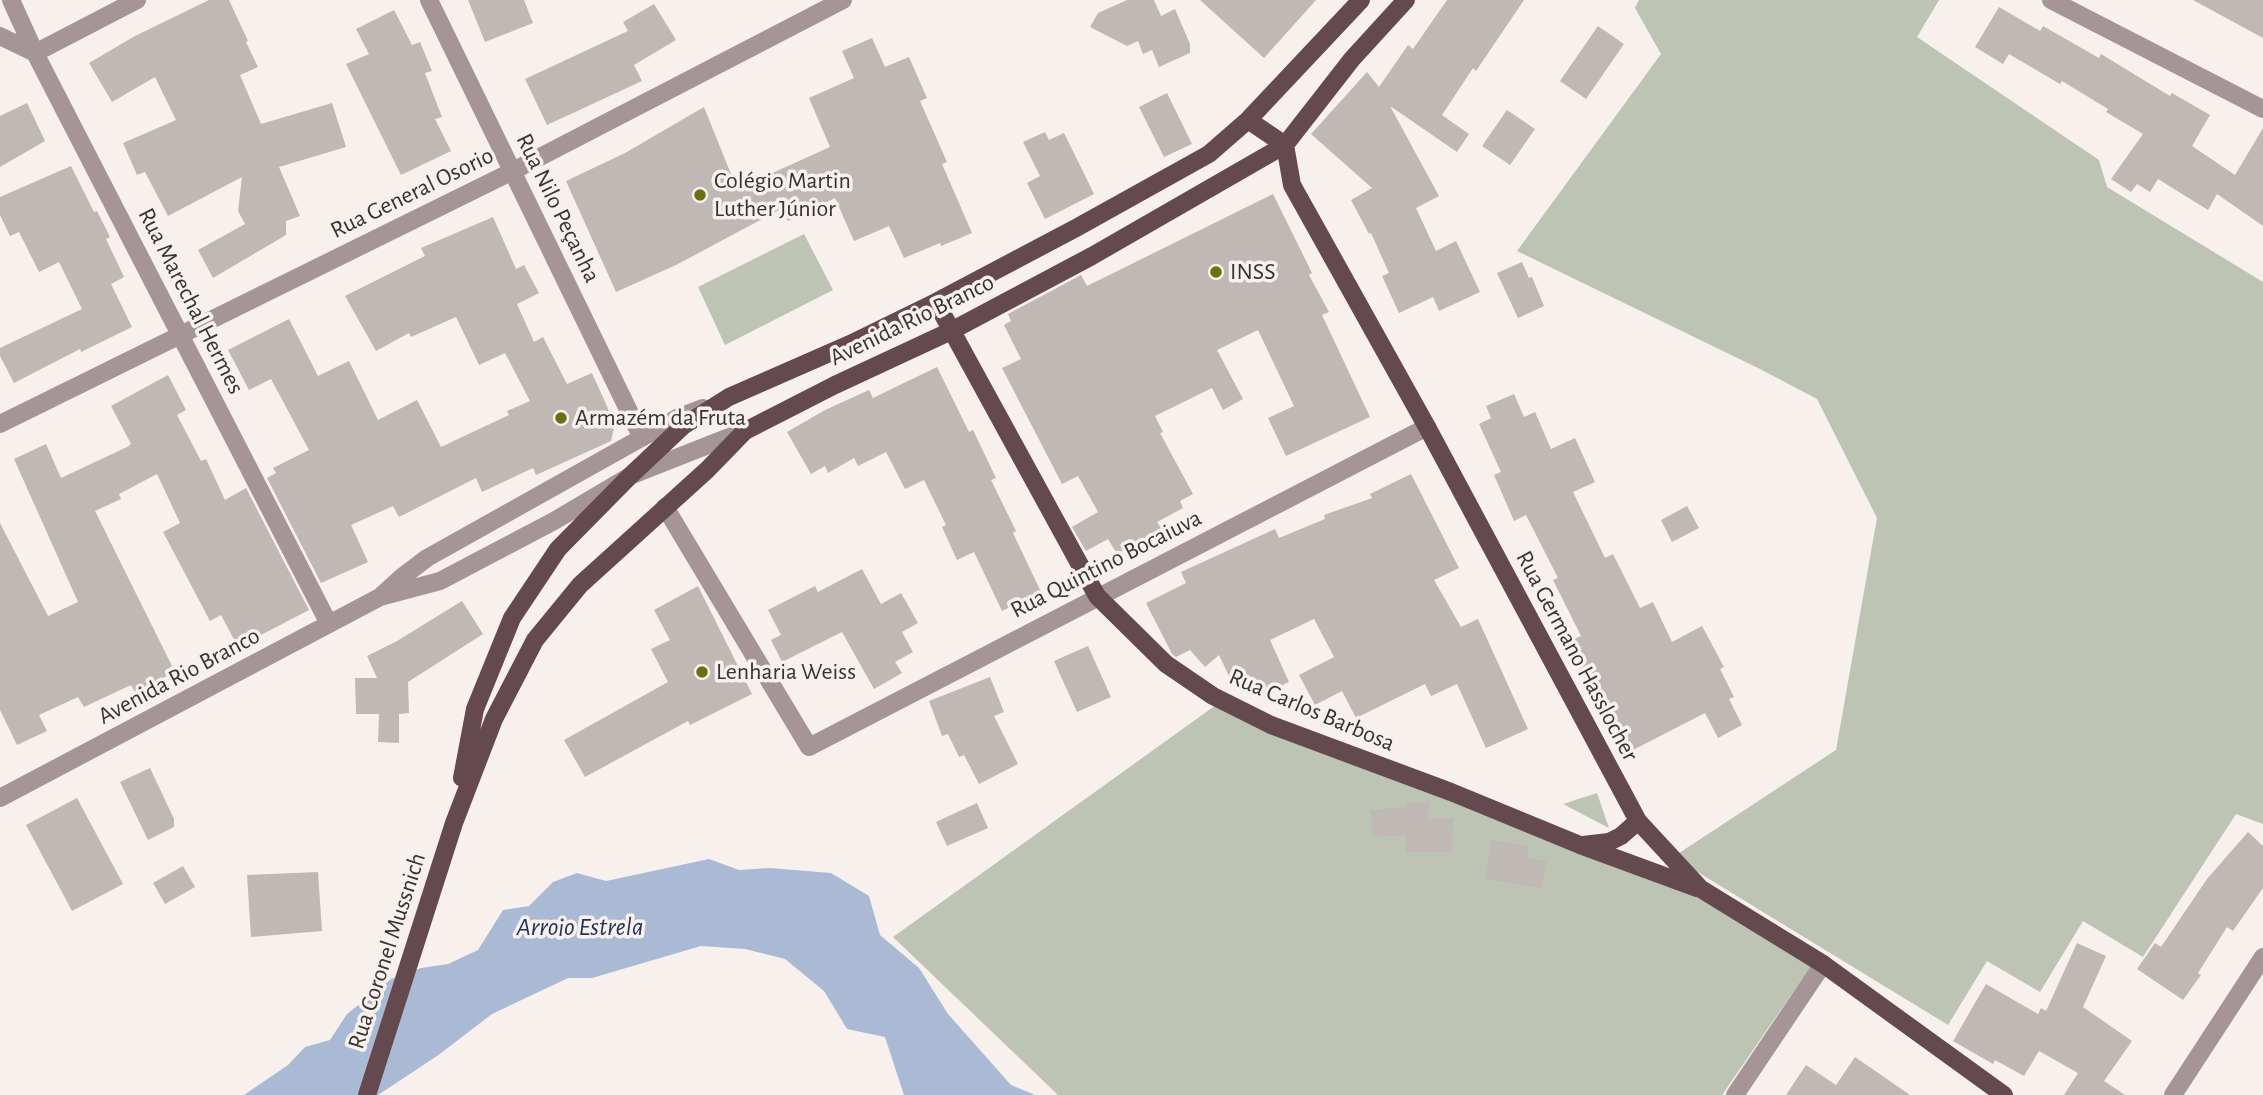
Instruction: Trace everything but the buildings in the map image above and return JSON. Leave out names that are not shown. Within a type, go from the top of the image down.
[{"type":"main road","name":"Avenida Rio Branco","points":[[729,397],[850,344],[936,302],[1209,154],[1248,120],[1361,0]]},
{"type":"main road","name":"Avenida Rio Branco","points":[[745,431],[951,331],[1092,256],[1285,145],[1352,59],[1406,0]]},
{"type":"main road","points":[[1248,120],[1285,145]]},
{"type":"main road","name":"Rua Germano Hasslocher","points":[[1285,145],[1292,185],[1427,428],[1638,821],[1700,889],[1823,964],[2004,1095]]},
{"type":"main road","name":"Rua Carlos Barbosa","points":[[936,302],[1097,596],[1166,664],[1213,696],[1271,725],[1700,889]]},
{"type":"main road","name":"Rua Coronel Mussnich","points":[[453,826],[475,709],[512,618],[558,549],[683,426],[729,397]]},
{"type":"main road","name":"Rua Coronel Mussnich","points":[[367,1095],[453,826],[494,719],[535,640],[580,584],[707,470],[745,431]]},
{"type":"main road","points":[[1580,845],[1609,842],[1621,836],[1638,821]]},
{"type":"street","name":"Rua Marechal Hermes","points":[[11,0],[329,624]]},
{"type":"street","points":[[0,36],[36,53],[137,0]]},
{"type":"street","name":"Rua Nilo Peçanha","points":[[429,0],[642,438]]},
{"type":"street","name":"Rua General Osorio","points":[[0,424],[513,171],[843,0]]},
{"type":"street","points":[[2051,0],[2263,109]]},
{"type":"street","name":"Avenida Rio Branco","points":[[1,796],[380,597],[427,558],[677,418],[729,397]]},
{"type":"street","name":"Rua Quintino Bocaiuva","points":[[665,507],[809,747],[1427,428]]},
{"type":"street","name":"Avenida Rio Branco","points":[[380,597],[440,581],[554,521],[630,476],[745,431]]},
{"type":"street","points":[[2173,1095],[2263,957]]},
{"type":"street","points":[[1735,1095],[1823,964]]},
{"type":"green space","points":[[1639,0],[1939,0],[1917,37],[2099,160],[2107,187],[2263,282],[2263,824],[2236,814],[2143,957],[2083,921],[2040,992],[1987,961],[1948,1025],[1673,857],[1836,750],[1877,518],[1817,399],[1517,251],[1661,54],[1635,8]]},
{"type":"green space","points":[[804,234],[833,290],[725,345],[698,287]]},
{"type":"green space","points":[[1216,705],[1691,893],[1811,966],[1722,1095],[1058,1095],[893,937]]},
{"type":"green space","points":[[1597,793],[1609,828],[1563,804]]},
{"type":"water","name":"Arroio Estrela","points":[[709,859],[739,870],[770,868],[831,873],[869,896],[880,935],[919,968],[948,1014],[1011,1085],[1035,1095],[904,1095],[885,1037],[847,1029],[824,991],[785,959],[745,949],[701,946],[592,978],[568,978],[492,1014],[437,1056],[378,1095],[244,1095],[288,1065],[305,1047],[330,1040],[347,1014],[391,979],[421,968],[448,964],[478,950],[503,910],[529,906],[553,882],[577,873],[606,881]]},
{"type":"place","name":"Colégio Martin Luther Júnior","points":[[700,195]]},
{"type":"place","name":"INSS","points":[[1216,272]]},
{"type":"place","name":"Armazém da Fruta","points":[[561,418]]},
{"type":"place","name":"Lenharia Weiss","points":[[702,672]]}]
